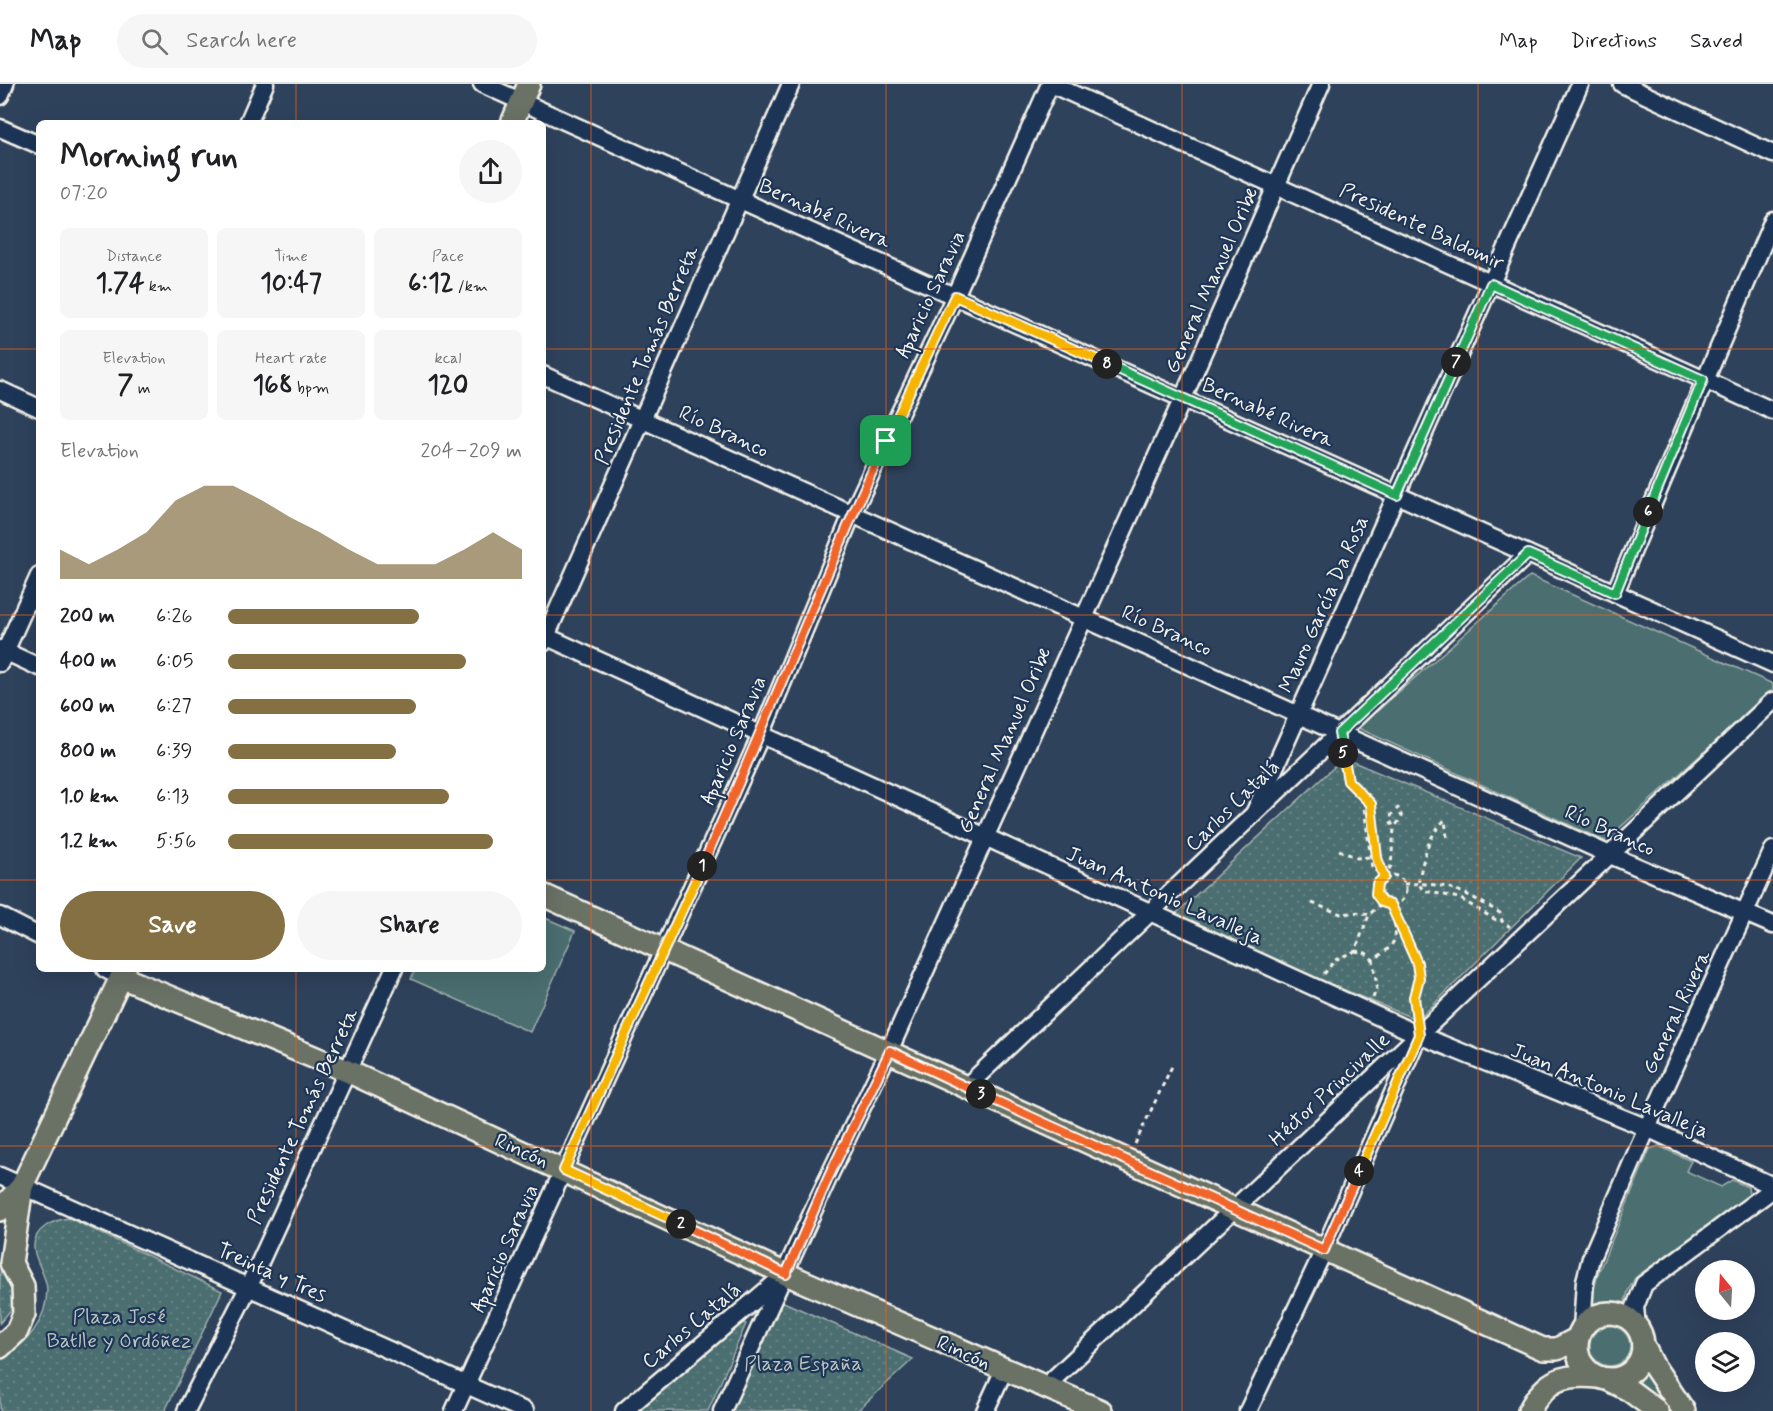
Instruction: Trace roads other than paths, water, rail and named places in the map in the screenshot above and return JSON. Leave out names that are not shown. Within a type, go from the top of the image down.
[{"type":"main road","points":[[513,120],[525,93]]},
{"type":"main road","points":[[546,896],[1543,1349],[1557,1349],[1580,1334],[1593,1318],[1609,1313],[1625,1316],[1640,1336],[1653,1365],[1684,1411]]},
{"type":"main road","points":[[0,1347],[17,1331],[24,1314],[23,1286],[5,1260],[22,1186],[117,972]]},
{"type":"main road","name":"Rincón","points":[[117,972],[347,1071],[786,1274],[1101,1411]]},
{"type":"main road","points":[[0,1210],[22,1186]]},
{"type":"main road","points":[[1580,1334],[1579,1357],[1583,1365],[1602,1378],[1629,1390],[1657,1411]]},
{"type":"main road","points":[[1529,1411],[1542,1390],[1550,1383],[1578,1375],[1602,1378],[1625,1376],[1639,1363],[1640,1336]]},
{"type":"street","points":[[0,96],[5,84]]},
{"type":"street","points":[[249,120],[265,84]]},
{"type":"street","name":"Bernabé Rivera","points":[[482,84],[525,93],[738,198],[1773,664]]},
{"type":"street","name":"Presidente Tomás Berreta","points":[[546,634],[644,419],[738,198],[791,84]]},
{"type":"street","name":"Presidente Baldomir","points":[[1050,84],[1773,411]]},
{"type":"street","name":"Aparicio Saravia","points":[[454,1411],[761,735],[852,514],[955,296],[1050,84]]},
{"type":"street","name":"General Manuel Oribe","points":[[722,1411],[829,1176],[890,1051],[1183,399],[1321,84]]},
{"type":"street","name":"Mauro García Da Rosa","points":[[1254,814],[1581,84]]},
{"type":"street","points":[[1622,84],[1773,154]]},
{"type":"street","points":[[0,128],[36,144]]},
{"type":"street","points":[[1615,593],[1703,380],[1773,220]]},
{"type":"street","name":"Río Branco","points":[[546,376],[1610,855],[1773,924]]},
{"type":"street","points":[[0,390],[36,407]]},
{"type":"street","name":"Carlos Catalá","points":[[966,1087],[1528,554]]},
{"type":"street","points":[[36,582],[2,654],[36,666]]},
{"type":"street","name":"Juan Antonio Lavalleja","points":[[546,639],[1419,1035],[1647,1128],[1773,1187]]},
{"type":"street","name":"Héctor Princivalle","points":[[1046,1386],[1773,701]]},
{"type":"street","name":"General Rivera","points":[[1580,1334],[1585,1281],[1592,1258],[1647,1128],[1773,850]]},
{"type":"street","points":[[0,916],[36,934]]},
{"type":"street","name":"Presidente Tomás Berreta","points":[[186,1411],[249,1286],[393,972]]},
{"type":"street","points":[[1248,1411],[1324,1250],[1419,1035]]},
{"type":"street","name":"Treinta y Tres","points":[[0,1176],[525,1411]]},
{"type":"street","points":[[1640,1336],[1635,1307],[1644,1284],[1773,1187]]},
{"type":"street","name":"Carlos Catalá","points":[[624,1411],[786,1274]]},
{"type":"street","points":[[985,1411],[1004,1370]]},
{"type":"park label","name":"Plaza José Batlle y Ordóñez","points":[[119,1328]]},
{"type":"park label","name":"Plaza España","points":[[803,1363]]}]
